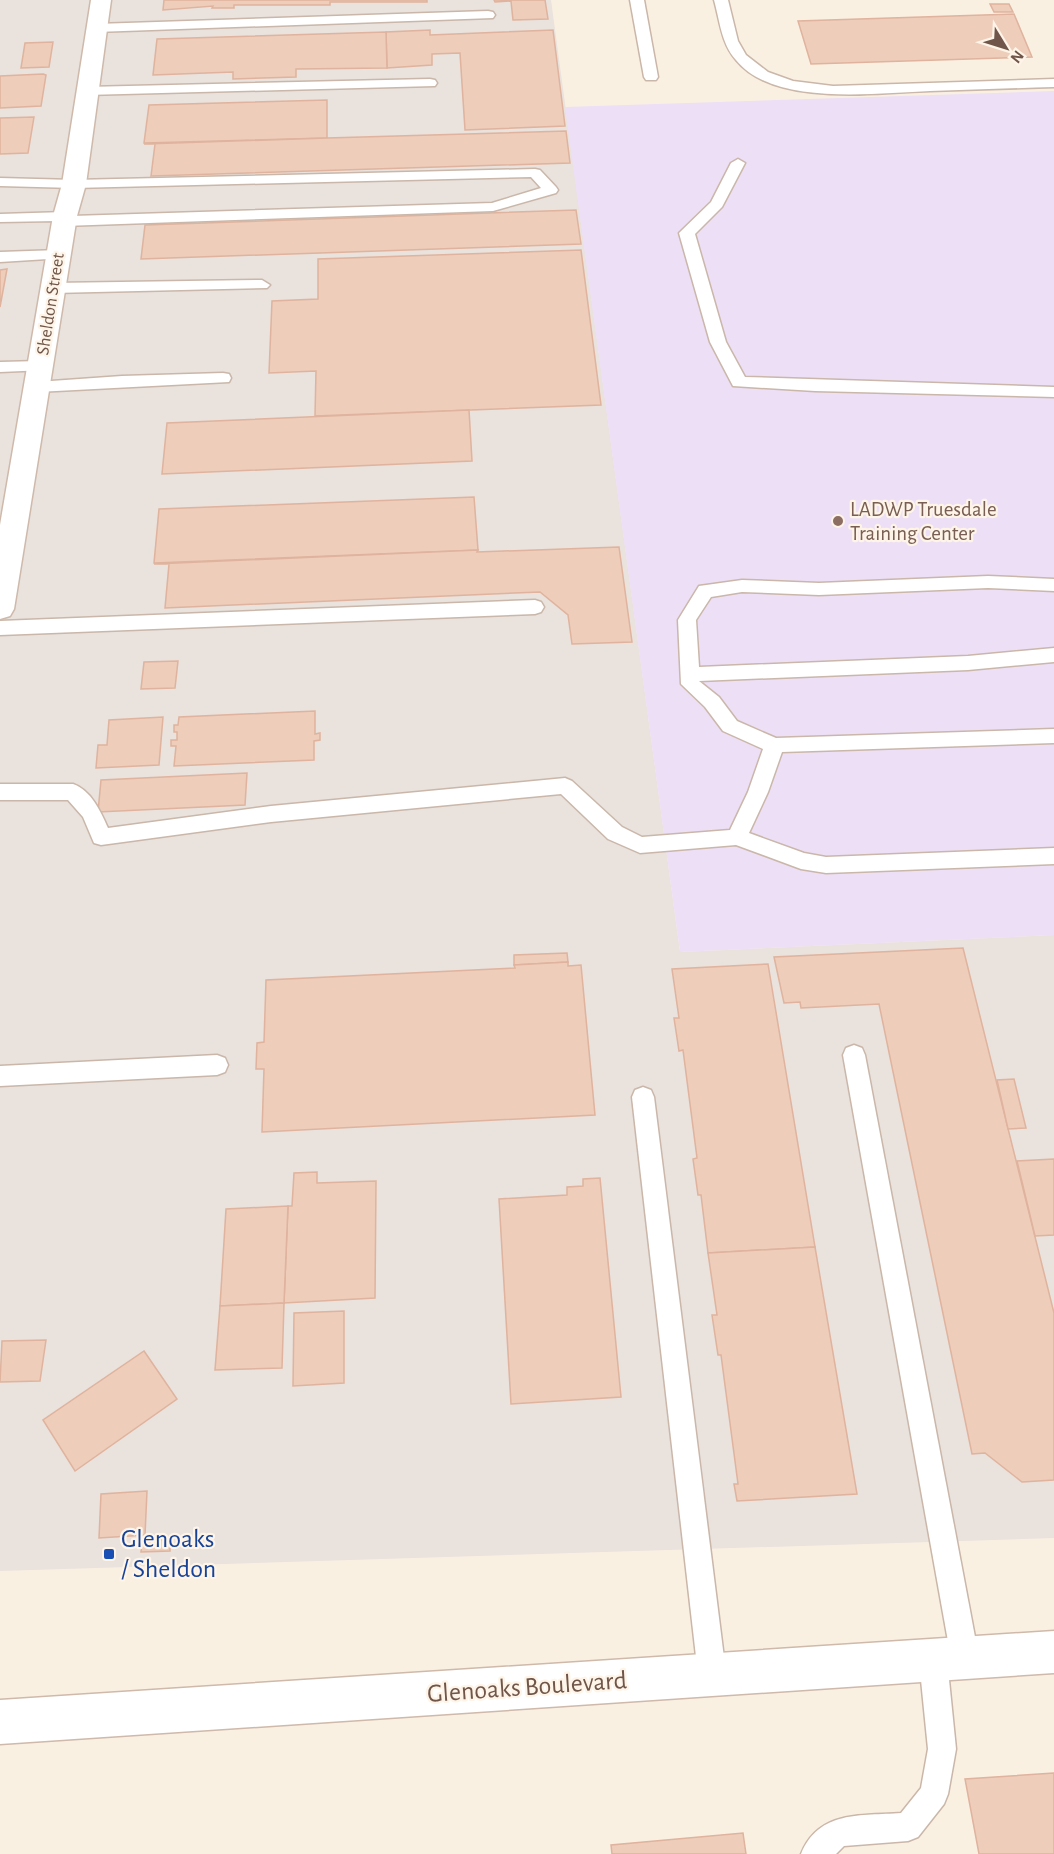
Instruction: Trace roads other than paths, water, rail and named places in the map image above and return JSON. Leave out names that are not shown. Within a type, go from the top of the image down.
[{"type":"main road","name":"Sheldon Street","points":[[1,596],[65,218],[74,184],[101,0]]},
{"type":"main road","name":"Glenoaks Boulevard","points":[[0,1722],[1054,1652]]},
{"type":"lane","points":[[638,0],[651,77]]},
{"type":"lane","points":[[721,0],[732,44],[738,54],[770,77],[798,87],[833,90],[1054,83]]},
{"type":"lane","points":[[96,28],[488,15]]},
{"type":"lane","points":[[86,91],[430,83]]},
{"type":"lane","points":[[738,163],[717,204],[687,233],[718,342],[740,382],[826,387],[1054,392]]},
{"type":"lane","points":[[0,182],[74,184],[535,173],[551,190],[493,207],[0,218]]},
{"type":"lane","points":[[0,257],[59,255]]},
{"type":"lane","points":[[53,288],[262,285]]},
{"type":"lane","points":[[0,367],[39,377],[122,381],[223,378]]},
{"type":"lane","points":[[1054,585],[988,582],[819,589],[742,586],[705,591],[687,620],[690,684],[712,702],[730,726],[774,745],[1054,736]]},
{"type":"lane","points":[[0,628],[535,607]]},
{"type":"lane","points":[[689,674],[968,663],[1054,655]]},
{"type":"lane","points":[[736,837],[749,816],[765,776],[774,745]]},
{"type":"lane","points":[[0,792],[74,792],[93,813],[101,837],[271,814],[565,786],[615,833],[640,845],[736,837],[772,848],[801,861],[826,865],[1054,856]]},
{"type":"lane","points":[[815,1854],[838,1832],[908,1827],[934,1794],[942,1749],[949,1659],[854,1055]]},
{"type":"lane","points":[[0,1076],[217,1065]]},
{"type":"lane","points":[[643,1097],[712,1674]]},
{"type":"place","name":"LADWP Truesdale Training Center","points":[[838,521]]},
{"type":"place","name":"Glenoaks / Sheldon","points":[[109,1554]]}]
